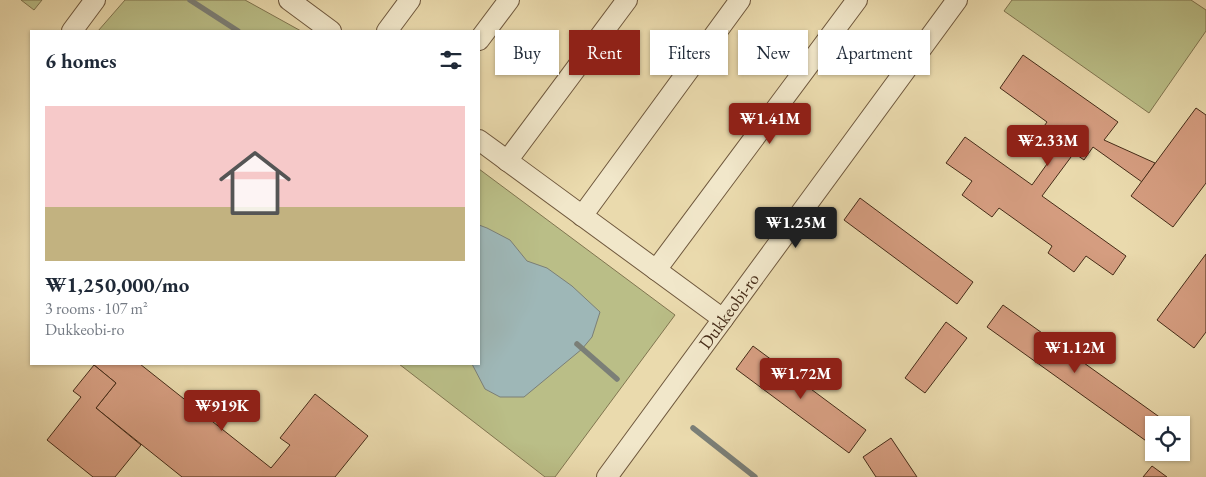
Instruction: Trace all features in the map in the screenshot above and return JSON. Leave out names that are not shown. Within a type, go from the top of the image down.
[{"type":"street","points":[[77,25],[95,0]]},
{"type":"street","points":[[289,0],[330,30]]},
{"type":"street","points":[[387,30],[410,0]]},
{"type":"street","points":[[480,39],[508,0]]},
{"type":"street","points":[[507,161],[627,0]]},
{"type":"street","points":[[582,216],[740,0]]},
{"type":"street","points":[[656,270],[856,0]]},
{"type":"street","name":"Dukkeobi-ro","points":[[607,477],[957,0]]},
{"type":"street","points":[[480,141],[724,319]]},
{"type":"green space","points":[[21,0],[42,0],[34,10]]},
{"type":"green space","points":[[125,0],[245,0],[299,30],[99,30]]},
{"type":"green space","points":[[1012,0],[1191,0],[1206,10],[1206,31],[1149,113],[1004,11]]},
{"type":"green space","points":[[480,170],[675,315],[555,477],[545,477],[400,365],[480,365]]},
{"type":"water","points":[[480,225],[510,240],[527,261],[547,268],[572,286],[600,312],[592,337],[582,349],[524,397],[500,397],[485,389],[473,365],[480,365]]},
{"type":"building","points":[[1023,55],[1118,122],[1104,140],[1155,163],[1142,182],[1093,147],[1084,160],[1074,153],[1042,196],[1126,256],[1113,275],[1086,256],[1074,272],[1048,253],[1052,246],[999,208],[992,217],[962,195],[972,181],[946,163],[965,137],[1032,185],[1057,150],[1037,136],[1047,122],[1000,88]]},
{"type":"building","points":[[1196,108],[1206,115],[1206,183],[1173,227],[1131,196]]},
{"type":"building","points":[[860,198],[973,282],[957,304],[844,220]]},
{"type":"building","points":[[1206,254],[1206,332],[1194,348],[1157,320]]},
{"type":"building","points":[[1003,305],[1158,416],[1145,416],[1145,440],[987,327]]},
{"type":"building","points":[[946,322],[967,338],[925,393],[905,378]]},
{"type":"building","points":[[753,346],[866,430],[849,453],[736,369]]},
{"type":"building","points":[[94,365],[141,365],[271,468],[290,445],[280,438],[315,394],[368,436],[335,477],[182,477],[96,408],[116,383]]},
{"type":"building","points":[[94,365],[116,383],[96,408],[141,445],[115,477],[93,477],[47,440],[81,397],[73,391]]},
{"type":"building","points":[[891,438],[917,477],[876,477],[863,457]]},
{"type":"building","points":[[1152,466],[1167,477],[1143,477]]},
{"type":"waterway","points":[[190,0],[236,30]]},
{"type":"waterway","points":[[577,344],[617,379]]},
{"type":"waterway","points":[[693,428],[755,477]]}]
